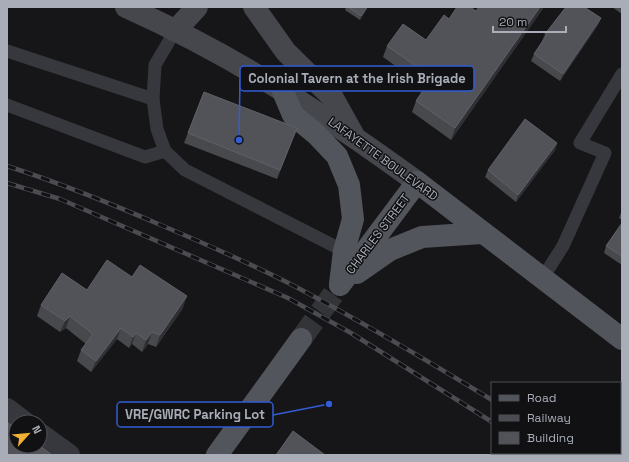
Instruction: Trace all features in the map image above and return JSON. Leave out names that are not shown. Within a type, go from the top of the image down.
[{"type":"main road","name":"LAFAYETTE BOULEVARD","points":[[126,7],[210,47],[282,89],[353,135],[417,182],[622,339]]},
{"type":"main road","points":[[173,7],[175,31]]},
{"type":"main road","points":[[175,31],[197,7]]},
{"type":"main road","points":[[254,7],[286,52],[333,98],[353,135]]},
{"type":"main road","points":[[282,89],[293,115],[316,134],[337,156],[349,185],[353,219],[344,251],[340,285]]},
{"type":"main road","name":"CHARLES STREET","points":[[340,285],[417,182]]},
{"type":"main road","points":[[340,285],[390,250],[422,237],[482,233]]},
{"type":"main road","points":[[217,455],[301,339]]},
{"type":"street","points":[[48,440],[69,455]]},
{"type":"lane","points":[[175,31],[155,65],[153,100],[157,129],[165,151],[185,170],[344,251]]},
{"type":"lane","points":[[7,51],[153,100]]},
{"type":"lane","points":[[542,279],[563,246],[604,153],[580,143],[622,74]]},
{"type":"lane","points":[[7,105],[145,157],[165,151]]},
{"type":"building","points":[[348,7],[367,7],[361,16]]},
{"type":"building","points":[[457,7],[470,7],[476,11],[479,7],[540,7],[455,128],[416,101],[432,77],[387,46],[403,24],[426,40],[444,15],[449,19]]},
{"type":"building","points":[[566,7],[584,7],[601,18],[563,74],[534,54],[547,35],[545,34]]},
{"type":"building","points":[[204,92],[297,128],[280,170],[188,133]]},
{"type":"building","points":[[525,119],[557,143],[518,195],[488,170]]},
{"type":"building","points":[[622,223],[622,256],[606,246]]},
{"type":"building","points":[[107,260],[132,277],[140,265],[187,296],[160,335],[152,332],[146,340],[136,333],[133,337],[121,328],[96,361],[81,350],[93,334],[70,316],[65,321],[41,305],[62,273],[87,290]]},
{"type":"building","points":[[8,423],[8,454],[48,454],[48,452],[52,455],[7,455]]},
{"type":"building","points":[[293,431],[325,455],[276,455]]},
{"type":"tunnel","points":[[301,339],[340,285]]},
{"type":"railway","points":[[7,166],[125,210],[265,271],[372,329],[491,399]]},
{"type":"railway","points":[[7,183],[60,199],[288,298],[351,333],[491,421]]},
{"type":"place","name":"Colonial Tavern at the Irish Brigade","points":[[239,140]]},
{"type":"place","name":"VRE/GWRC Parking Lot","points":[[329,404]]}]
